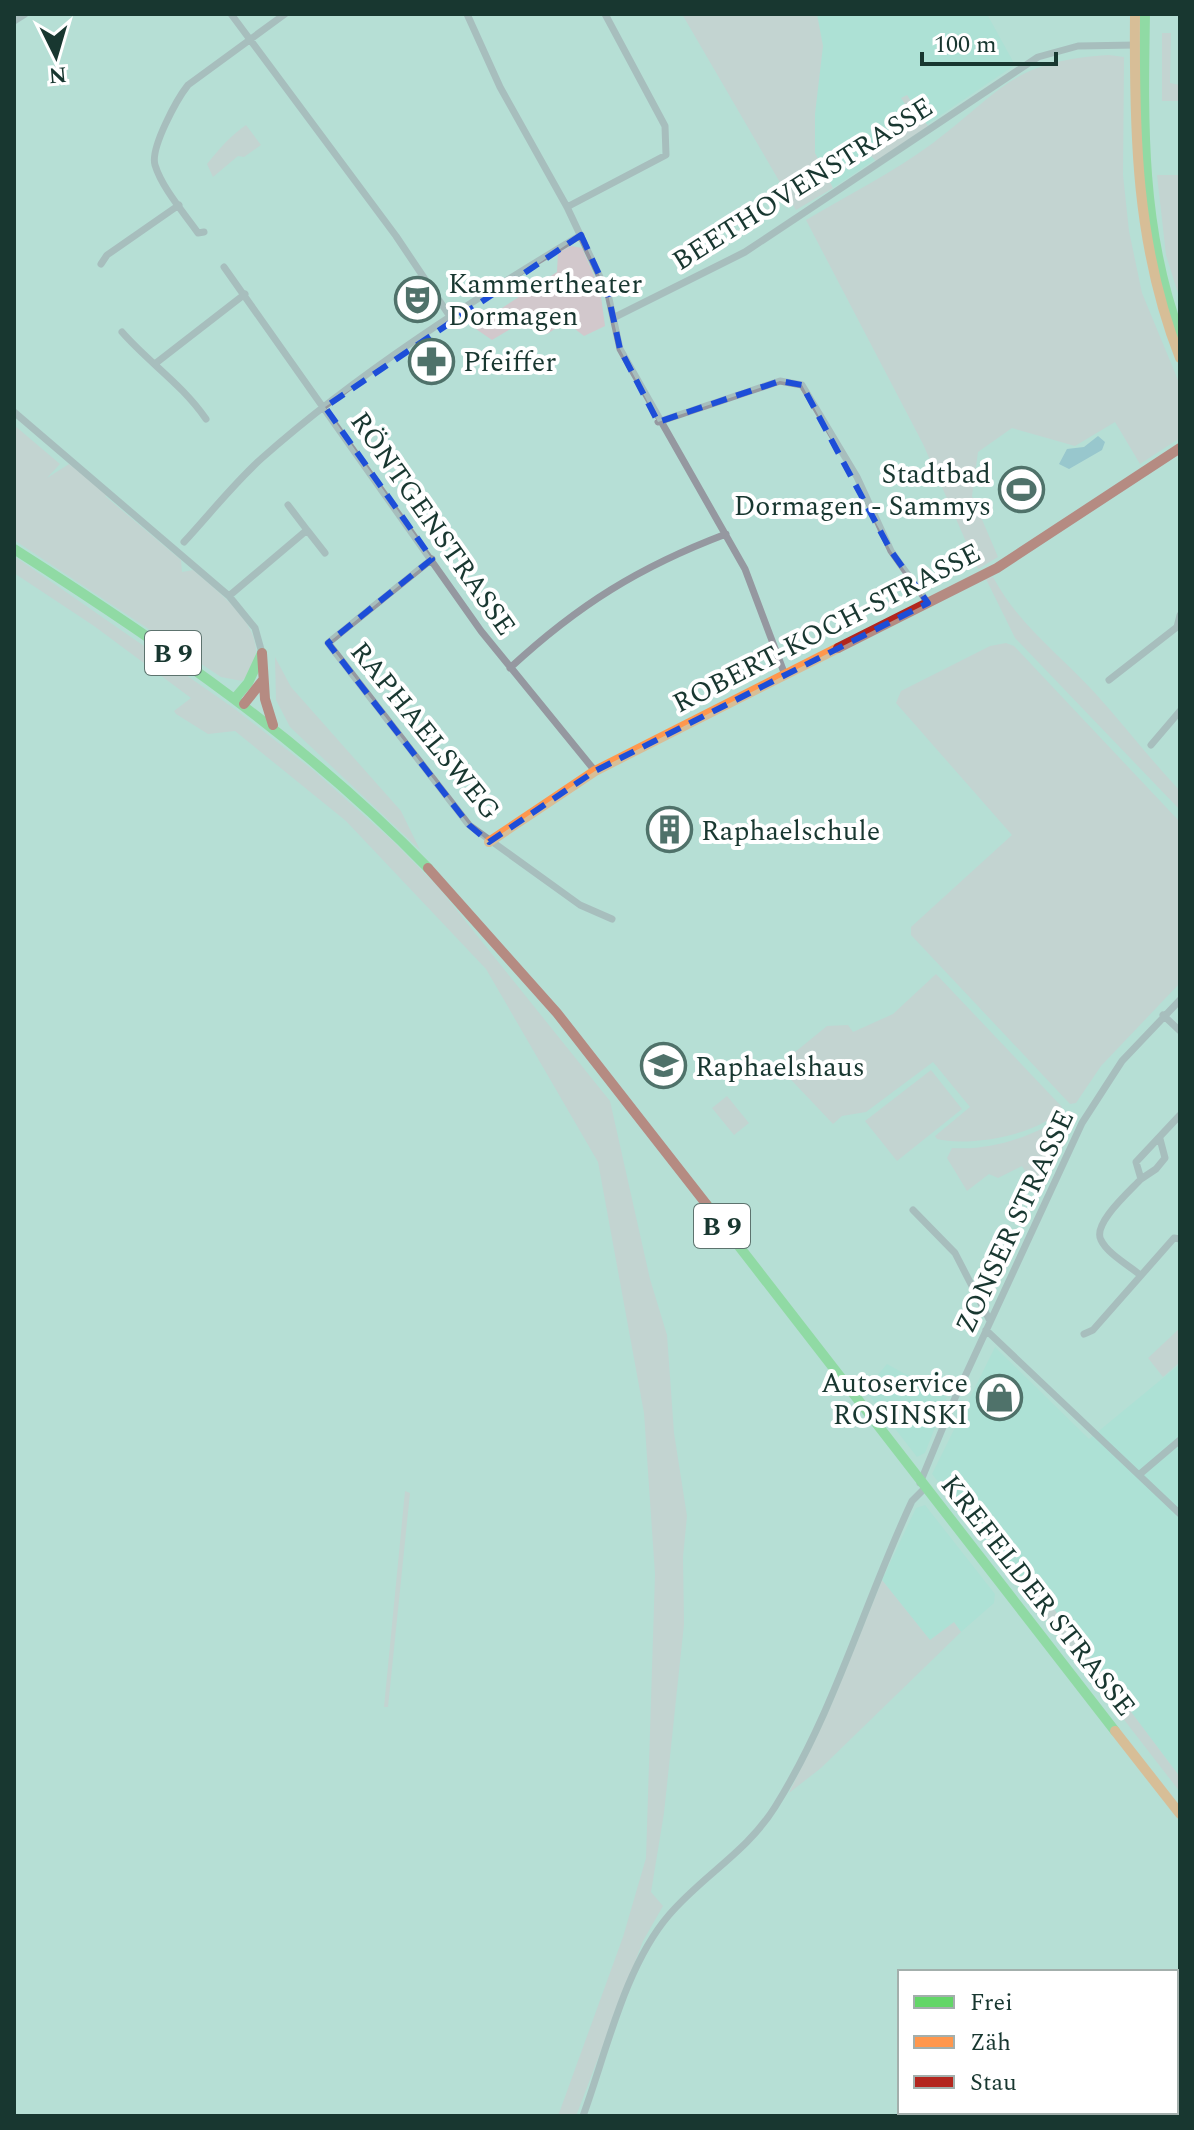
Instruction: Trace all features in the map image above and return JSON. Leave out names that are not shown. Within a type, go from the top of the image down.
[{"type":"main road","points":[[1135,14],[1140,45],[1148,219],[1160,278],[1180,335]]},
{"type":"main road","points":[[1145,14],[1140,45],[1135,162],[1140,221],[1154,290],[1180,358]]},
{"type":"main road","name":"ROBERT-KOCH-STRASSE","points":[[489,842],[595,771],[997,568],[1180,448]]},
{"type":"main road","name":"B 9","points":[[14,549],[273,725]]},
{"type":"main road","points":[[240,700],[262,653]]},
{"type":"main road","points":[[262,653],[266,667],[263,680],[273,725]]},
{"type":"main road","points":[[240,700],[263,680]]},
{"type":"main road","name":"KREFELDER STRASSE","points":[[273,725],[405,843],[491,935],[647,1128],[1180,1814]]},
{"type":"street","points":[[14,21],[25,14]]},
{"type":"street","points":[[231,14],[396,236],[451,318]]},
{"type":"street","points":[[204,232],[198,233],[179,205],[159,173],[154,155],[174,108],[188,85],[285,14]]},
{"type":"street","points":[[467,14],[500,87],[581,235],[615,317],[620,349],[658,422],[726,534],[760,599],[785,675]]},
{"type":"street","points":[[567,207],[666,155],[665,126],[605,14]]},
{"type":"street","name":"BEETHOVENSTRASSE","points":[[615,317],[745,252],[1038,57],[1078,46],[1140,45]]},
{"type":"street","points":[[101,264],[107,255],[179,205]]},
{"type":"street","points":[[184,542],[261,459],[325,407],[451,318],[581,235]]},
{"type":"street","name":"RÖNTGENSTRASSE","points":[[224,267],[510,668],[595,771]]},
{"type":"street","points":[[156,363],[245,294]]},
{"type":"street","points":[[122,332],[139,351],[180,384],[206,419]]},
{"type":"street","points":[[658,422],[780,381],[802,385],[857,477],[891,551],[928,603]]},
{"type":"street","points":[[14,412],[229,596],[255,628],[262,653]]},
{"type":"street","points":[[288,505],[325,553]]},
{"type":"street","points":[[229,596],[307,530]]},
{"type":"street","points":[[510,668],[585,603],[631,575],[726,534]]},
{"type":"street","name":"RAPHAELSWEG","points":[[432,559],[328,643],[469,825],[580,905],[612,919]]},
{"type":"street","points":[[1109,680],[1178,627],[1180,615]]},
{"type":"street","points":[[1151,745],[1180,711]]},
{"type":"street","name":"ZONSER STRASSE","points":[[583,2116],[645,1950],[670,1913],[729,1862],[774,1808],[814,1732],[912,1501],[923,1485],[986,1330],[1082,1123],[1122,1061],[1180,1000]]},
{"type":"street","points":[[1163,1015],[1180,1031]]},
{"type":"street","points":[[1141,1179],[1136,1162],[1180,1115]]},
{"type":"street","points":[[1139,1274],[1101,1240],[1099,1230],[1102,1221],[1165,1158],[1160,1139]]},
{"type":"street","points":[[913,1210],[955,1253],[990,1321]]},
{"type":"street","points":[[1084,1334],[1093,1330],[1128,1293],[1139,1274],[1178,1236]]},
{"type":"street","points":[[986,1330],[1180,1514]]},
{"type":"street","points":[[1140,1474],[1180,1440]]},
{"type":"highlighted area","points":[[581,235],[608,294],[620,349],[658,422],[780,381],[802,385],[891,551],[928,603],[595,771],[489,842],[469,825],[328,643],[432,559],[325,407]]},
{"type":"shaded area","points":[[682,14],[817,14],[823,46],[815,114],[815,153],[833,188],[796,210]]},
{"type":"shaded area","points":[[809,14],[987,14],[1015,65],[833,188],[803,132]]},
{"type":"shaded area","points":[[1162,33],[1171,33],[1170,83],[1180,85],[1180,101],[1162,101]]},
{"type":"shaded area","points":[[1124,57],[1123,175],[1129,231],[1142,293],[1180,385],[1180,438],[1140,464],[1115,422],[1075,446],[1012,428],[978,452],[972,496],[998,557],[978,569],[923,444],[806,220],[918,154],[994,93],[1029,71],[1076,58]]},
{"type":"shaded area","points":[[907,95],[928,126],[877,162],[867,152],[918,124],[901,98]]},
{"type":"shaded area","points":[[246,125],[261,145],[244,157],[238,156],[213,177],[207,164]]},
{"type":"shaded area","points":[[1157,175],[1180,175],[1180,300],[1166,255]]},
{"type":"shaded area","points":[[571,246],[582,248],[600,289],[605,326],[584,336],[566,322],[547,334],[534,315],[492,340],[473,327],[557,272],[558,253]]},
{"type":"shaded area","points":[[14,425],[60,464],[47,478],[69,464],[109,494],[105,496],[181,560],[182,572],[193,570],[232,605],[252,634],[256,650],[253,665],[242,681],[221,677],[14,540]]},
{"type":"shaded area","points":[[14,556],[235,709],[313,770],[394,842],[438,887],[610,1101],[650,1279],[667,1335],[674,1433],[687,1516],[683,1557],[684,1624],[664,1813],[651,1892],[663,1906],[643,1941],[576,2116],[558,2116],[623,1937],[646,1858],[655,1574],[644,1413],[598,1162],[486,969],[346,821],[235,731],[208,734],[176,714],[174,711],[191,698],[94,626],[14,573]]},
{"type":"shaded area","points":[[993,577],[1027,624],[1095,693],[1180,791],[1180,810],[1015,638],[986,579]]},
{"type":"shaded area","points":[[1006,643],[1014,646],[1180,822],[1180,983],[1101,1066],[1076,1103],[1070,1104],[911,935],[911,927],[1012,835],[896,703],[901,691],[990,646]]},
{"type":"shaded area","points":[[275,657],[291,687],[401,811],[420,850],[290,727],[276,700]]},
{"type":"shaded area","points":[[936,974],[1062,1107],[1052,1117],[1022,1132],[985,1140],[937,1139],[935,1136],[970,1107],[933,1062],[866,1112],[842,1116],[833,1124],[778,1066],[827,1026],[848,1025],[853,1032],[893,1014]]},
{"type":"shaded area","points":[[931,1070],[962,1109],[897,1161],[865,1121]]},
{"type":"shaded area","points":[[727,1096],[749,1123],[734,1135],[712,1108]]},
{"type":"shaded area","points":[[1070,1112],[1074,1123],[1040,1196],[1022,1166],[998,1178],[989,1174],[967,1191],[947,1158],[952,1148],[983,1147],[1014,1140],[1044,1128]]},
{"type":"shaded area","points":[[1180,1328],[1180,1362],[1163,1377],[1148,1358]]},
{"type":"shaded area","points":[[995,1347],[1089,1439],[1180,1364],[1180,1777],[1035,1585],[1018,1582],[932,1474]]},
{"type":"shaded area","points":[[887,1364],[947,1397],[925,1453],[917,1457],[865,1390]]},
{"type":"shaded area","points":[[405,1491],[410,1493],[388,1707],[384,1707]]},
{"type":"shaded area","points":[[925,1505],[995,1594],[994,1603],[961,1632],[954,1623],[930,1641],[882,1580],[916,1508]]},
{"type":"shaded area","points":[[882,1580],[930,1640],[954,1622],[961,1632],[821,1768],[789,1793],[832,1703]]},
{"type":"shaded area","points":[[1035,1584],[1180,1777],[1180,1792],[1026,1593]]},
{"type":"water","points":[[1098,436],[1105,442],[1102,450],[1069,469],[1059,464],[1067,449],[1084,447]]},
{"type":"traffic: fast","points":[[1145,14],[1145,136],[1151,216],[1167,296],[1180,335]]},
{"type":"traffic: fast","points":[[14,549],[231,696],[332,778],[428,868]]},
{"type":"traffic: fast","points":[[236,697],[248,683],[262,653]]},
{"type":"traffic: fast","points":[[707,1205],[1115,1731]]},
{"type":"traffic: slow","points":[[1135,14],[1137,146],[1146,231],[1165,316],[1180,358]]},
{"type":"traffic: slow","points":[[489,842],[595,771],[838,648]]},
{"type":"traffic: slow","points":[[1115,1731],[1180,1814]]},
{"type":"traffic: jam","points":[[838,648],[997,568],[1180,448]]},
{"type":"traffic: jam","points":[[262,653],[265,699],[273,725]]},
{"type":"traffic: jam","points":[[244,704],[263,680]]},
{"type":"traffic: jam","points":[[428,868],[557,1013],[707,1205]]},
{"type":"place","name":"Kammertheater Dormagen","points":[[417,299]]},
{"type":"place","name":"Pfeiffer","points":[[432,361]]},
{"type":"place","name":"Stadtbad Dormagen - Sammys","points":[[1022,489]]},
{"type":"place","name":"Raphaelschule","points":[[670,830]]},
{"type":"place","name":"Raphaelshaus","points":[[664,1066]]},
{"type":"place","name":"Autoservice ROSINSKI","points":[[999,1398]]}]
